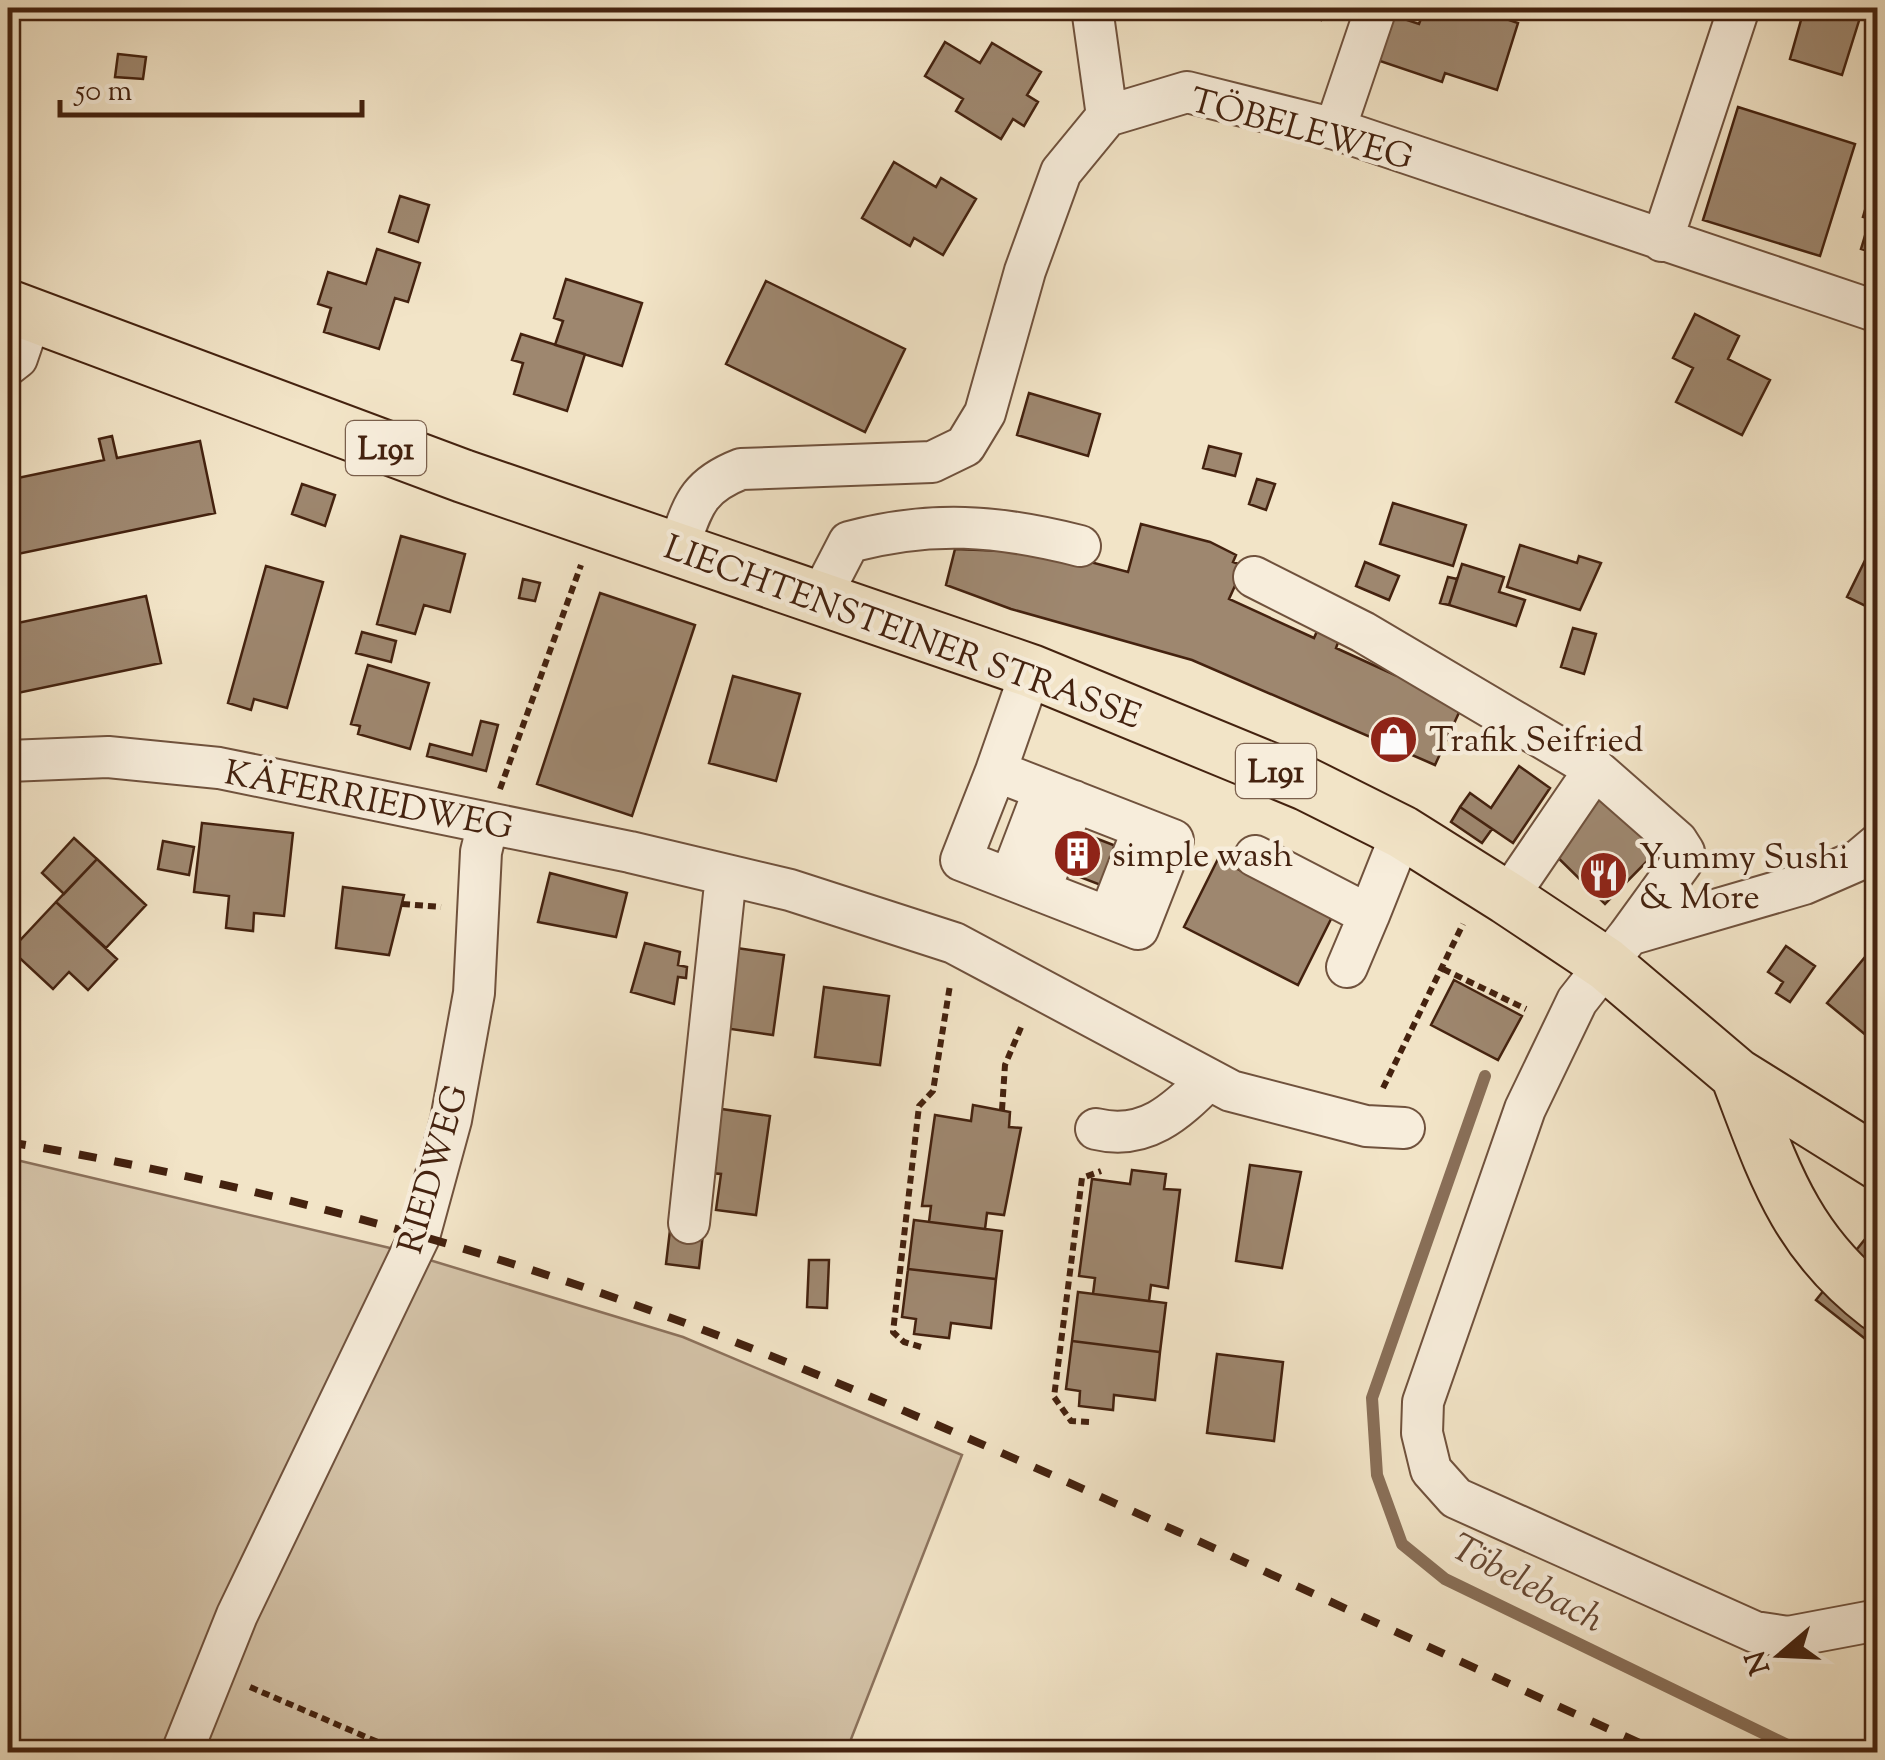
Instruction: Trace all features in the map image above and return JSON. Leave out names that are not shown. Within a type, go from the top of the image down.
[{"type":"main road","name":"LIECHTENSTEINER STRASSE","points":[[19,312],[677,550],[821,596],[1031,671],[1306,784],[1402,832],[1486,909],[1617,950],[1737,1075],[1878,1163]]},
{"type":"main road","name":"LIECHTENSTEINER STRASSE","points":[[1737,1075],[1776,1178],[1805,1231],[1838,1274],[1878,1304]]},
{"type":"street","points":[[677,550],[698,494],[718,478],[741,469],[932,462],[964,446],[985,413],[1025,271],[1062,172],[1107,116],[1092,8]]},
{"type":"street","points":[[1335,130],[1376,8]]},
{"type":"street","points":[[1662,241],[1738,8]]},
{"type":"street","name":"TÖBELEWEG","points":[[1107,116],[1187,92],[1335,130],[1878,312]]},
{"type":"street","points":[[8,365],[17,358],[19,312]]},
{"type":"street","points":[[821,596],[849,542],[903,528],[1012,529],[1080,546]]},
{"type":"street","points":[[1254,577],[1363,632],[1595,769],[1684,852],[1678,870],[1560,1029],[1524,1109],[1423,1402],[1422,1432],[1431,1470],[1456,1498],[1490,1517],[1755,1632],[1788,1637],[1878,1620]]},
{"type":"street","points":[[996,771],[1173,840],[1138,929],[961,860],[1031,671]]},
{"type":"street","name":"KÄFERRIEDWEG","points":[[8,761],[108,756],[219,768],[790,890],[954,943],[1208,1080],[1262,1100],[1385,1127]]},
{"type":"street","points":[[1486,909],[1595,769]]},
{"type":"street","points":[[1025,885],[1059,796]]},
{"type":"street","name":"RIEDWEG","points":[[182,1752],[236,1615],[419,1238],[451,1120],[474,993],[481,852],[488,823]]},
{"type":"street","points":[[1097,912],[1131,824]]},
{"type":"street","points":[[1347,966],[1402,832]]},
{"type":"street","points":[[1617,950],[1804,884],[1859,860],[1878,844]]},
{"type":"street","points":[[1256,856],[1369,915]]},
{"type":"street","points":[[689,1223],[726,875]]},
{"type":"street","points":[[1096,1129],[1132,1132],[1171,1117],[1208,1080]]},
{"type":"path","points":[[488,823],[584,556]]},
{"type":"path","points":[[1385,1127],[1443,969],[1486,909]]},
{"type":"path","points":[[1443,969],[1526,1009]]},
{"type":"path","points":[[921,1347],[904,1342],[893,1332],[920,1106],[933,1091],[949,984]]},
{"type":"path","points":[[1002,1110],[1005,1065],[1039,988]]},
{"type":"path","points":[[1089,1422],[1071,1421],[1054,1398],[1082,1178],[1107,1168]]},
{"type":"path","points":[[216,1673],[401,1752]]},
{"type":"shaded area","points":[[8,1158],[390,1248],[683,1337],[962,1455],[846,1752],[8,1752]]},
{"type":"building","points":[[1283,8],[1325,8],[1321,20]]},
{"type":"building","points":[[1425,8],[1474,8],[1518,23],[1497,90],[1445,73],[1442,82],[1377,60],[1392,15],[1419,24]]},
{"type":"building","points":[[1791,8],[1863,8],[1842,75],[1790,59],[1803,13]]},
{"type":"building","points":[[945,42],[980,63],[992,43],[1041,72],[1027,95],[1038,102],[1024,126],[1013,119],[1001,139],[956,111],[963,99],[925,76]]},
{"type":"building","points":[[118,54],[146,57],[143,79],[115,77]]},
{"type":"building","points":[[1738,107],[1855,144],[1820,256],[1703,220]]},
{"type":"building","points":[[894,162],[936,187],[941,178],[976,199],[943,255],[914,238],[910,246],[862,218]]},
{"type":"building","points":[[1875,176],[1878,254],[1861,249],[1870,219],[1863,217]]},
{"type":"building","points":[[400,196],[429,205],[418,242],[389,232]]},
{"type":"building","points":[[377,249],[420,263],[408,302],[395,298],[379,349],[324,332],[331,308],[318,304],[328,272],[366,284]]},
{"type":"building","points":[[566,279],[642,303],[622,366],[555,345],[563,321],[554,318]]},
{"type":"building","points":[[766,281],[905,349],[865,432],[726,364]]},
{"type":"building","points":[[1695,314],[1739,336],[1728,359],[1770,380],[1742,435],[1676,402],[1693,368],[1673,358]]},
{"type":"building","points":[[521,334],[585,354],[567,411],[514,394],[523,363],[512,360]]},
{"type":"building","points":[[1029,393],[1100,414],[1088,456],[1017,435]]},
{"type":"building","points":[[112,436],[117,458],[200,441],[215,513],[8,556],[8,480],[104,460],[99,439]]},
{"type":"building","points":[[1209,446],[1241,454],[1235,476],[1203,468]]},
{"type":"building","points":[[1257,479],[1275,484],[1266,510],[1249,504]]},
{"type":"building","points":[[302,484],[335,495],[325,526],[292,514]]},
{"type":"building","points":[[1393,503],[1466,525],[1453,566],[1380,544]]},
{"type":"building","points":[[1141,524],[1210,542],[1236,555],[1233,562],[1244,566],[1229,599],[1314,638],[1322,620],[1343,629],[1336,648],[1395,675],[1398,668],[1462,706],[1435,765],[1192,660],[1011,609],[946,585],[955,549],[1028,552],[1030,546],[1128,572]]},
{"type":"building","points":[[1878,534],[1878,612],[1847,597]]},
{"type":"building","points":[[401,536],[465,554],[450,612],[424,605],[415,634],[377,624]]},
{"type":"building","points":[[1520,545],[1577,563],[1579,556],[1601,563],[1580,610],[1507,587]]},
{"type":"building","points":[[1365,562],[1399,576],[1389,600],[1356,586]]},
{"type":"building","points":[[1462,564],[1504,577],[1499,592],[1525,600],[1516,626],[1449,605]]},
{"type":"building","points":[[266,566],[323,582],[287,708],[254,699],[251,710],[228,703]]},
{"type":"building","points":[[1448,577],[1457,579],[1449,605],[1440,603]]},
{"type":"building","points":[[523,579],[540,583],[535,601],[519,598]]},
{"type":"building","points":[[600,593],[695,625],[632,816],[537,784]]},
{"type":"building","points":[[146,596],[161,663],[8,695],[8,625]]},
{"type":"building","points":[[1573,628],[1596,634],[1584,674],[1561,667]]},
{"type":"building","points":[[362,632],[396,641],[391,662],[356,653]]},
{"type":"building","points":[[368,665],[429,683],[410,749],[358,734],[360,726],[351,724]]},
{"type":"building","points":[[733,676],[800,694],[776,781],[709,763]]},
{"type":"building","points":[[481,721],[498,725],[486,771],[427,756],[430,744],[472,755]]},
{"type":"building","points":[[1519,766],[1550,788],[1513,843],[1460,807],[1470,793],[1491,808]]},
{"type":"building","points":[[1602,786],[1662,846],[1605,904],[1545,845]]},
{"type":"building","points":[[1460,807],[1492,829],[1482,843],[1451,822]]},
{"type":"building","name":"simple wash","points":[[1018,808],[1152,860],[1137,899],[1002,847]]},
{"type":"building","points":[[202,823],[293,833],[284,916],[254,913],[253,931],[226,928],[229,896],[194,892]]},
{"type":"building","points":[[74,838],[97,859],[64,894],[42,873]]},
{"type":"building","points":[[163,841],[194,847],[189,875],[158,869]]},
{"type":"building","points":[[97,859],[146,905],[106,948],[56,902]]},
{"type":"building","points":[[1218,859],[1332,917],[1298,985],[1184,927]]},
{"type":"building","points":[[550,873],[627,893],[616,937],[538,922]]},
{"type":"building","points":[[343,887],[404,895],[389,955],[336,948]]},
{"type":"building","points":[[56,902],[117,959],[88,990],[69,972],[53,989],[11,950]]},
{"type":"building","points":[[645,943],[680,952],[678,965],[687,967],[686,978],[678,977],[674,1004],[631,992]]},
{"type":"building","points":[[1786,946],[1815,966],[1790,1002],[1776,993],[1783,982],[1768,972]]},
{"type":"building","points":[[730,947],[784,955],[773,1035],[724,1028]]},
{"type":"building","points":[[1870,951],[1878,957],[1878,1045],[1827,1003]]},
{"type":"building","points":[[1454,980],[1522,1016],[1498,1060],[1431,1025]]},
{"type":"building","points":[[824,987],[889,996],[880,1065],[815,1057]]},
{"type":"building","points":[[973,1105],[1010,1112],[1009,1127],[1021,1128],[1004,1215],[987,1213],[985,1229],[929,1222],[931,1206],[922,1206],[935,1115],[971,1121]]},
{"type":"building","points":[[708,1107],[770,1116],[756,1215],[716,1210],[721,1174],[699,1172]]},
{"type":"building","points":[[1250,1165],[1301,1172],[1282,1268],[1236,1261]]},
{"type":"building","points":[[1132,1170],[1166,1174],[1164,1189],[1180,1190],[1168,1288],[1151,1285],[1149,1301],[1093,1294],[1095,1278],[1079,1276],[1092,1179],[1130,1184]]},
{"type":"building","points":[[914,1220],[1002,1231],[996,1279],[908,1269]]},
{"type":"building","points":[[1878,1223],[1878,1349],[1816,1300]]},
{"type":"building","points":[[670,1230],[703,1234],[699,1268],[666,1264]]},
{"type":"building","points":[[809,1260],[829,1260],[827,1308],[807,1307]]},
{"type":"building","points":[[908,1269],[996,1279],[991,1328],[951,1323],[949,1338],[914,1334],[916,1319],[902,1317]]},
{"type":"building","points":[[1078,1292],[1166,1303],[1160,1352],[1072,1341]]},
{"type":"building","points":[[1072,1341],[1160,1352],[1155,1400],[1114,1395],[1113,1410],[1079,1406],[1080,1391],[1066,1389]]},
{"type":"building","points":[[1217,1354],[1283,1362],[1274,1441],[1207,1433]]},
{"type":"waterway","name":"Töbelebach","points":[[1485,1076],[1372,1398],[1377,1475],[1402,1544],[1445,1579],[1802,1752]]},
{"type":"railway","points":[[8,1142],[301,1203],[494,1258],[683,1322],[999,1452],[1660,1752]]},
{"type":"place","name":"Trafik Seifried","points":[[1394,739]]},
{"type":"place","name":"simple wash","points":[[1077,854]]},
{"type":"place","name":"Yummy Sushi & More","points":[[1604,876]]}]
